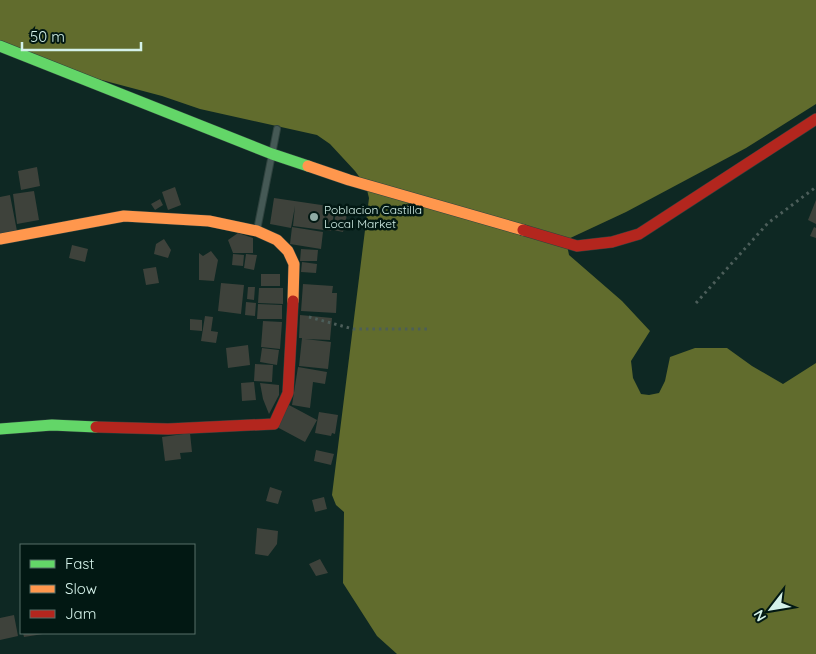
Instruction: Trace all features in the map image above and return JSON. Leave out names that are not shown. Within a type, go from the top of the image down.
[{"type":"street","points":[[0,46],[272,154],[349,180],[578,246],[612,242],[639,234],[816,119]]},
{"type":"street","points":[[0,240],[124,216],[209,221],[257,231],[277,240],[288,251],[294,264],[288,392],[274,424],[168,429],[52,425],[0,430]]},
{"type":"lane","points":[[257,231],[277,129]]},
{"type":"path","points":[[696,302],[768,223],[816,187]]},
{"type":"path","points":[[293,313],[353,329],[429,330]]},
{"type":"shaded area","points":[[0,0],[816,0],[816,104],[746,148],[626,212],[566,240],[569,255],[622,301],[650,331],[631,361],[633,378],[641,394],[659,393],[665,381],[670,357],[695,348],[727,348],[752,366],[783,384],[816,363],[816,654],[397,654],[377,636],[343,583],[344,512],[336,505],[332,495],[369,198],[366,186],[330,144],[317,135],[200,109],[162,96],[79,74],[0,47]]},
{"type":"building","points":[[37,167],[40,186],[21,190],[18,171]]},
{"type":"building","points":[[175,187],[181,205],[168,210],[162,192]]},
{"type":"building","points":[[34,191],[39,220],[17,224],[13,194]]},
{"type":"building","points":[[10,195],[17,231],[0,234],[0,197]]},
{"type":"building","name":"Poblacion Castilla Local Market","points":[[274,198],[335,207],[331,231],[293,226],[295,206],[291,228],[270,224]]},
{"type":"building","points":[[160,199],[163,205],[155,210],[151,204]]},
{"type":"building","points":[[816,200],[816,224],[808,220]]},
{"type":"building","points":[[336,212],[347,215],[343,232],[333,230]]},
{"type":"building","points":[[292,227],[323,232],[321,249],[290,244]]},
{"type":"building","points":[[814,227],[816,228],[816,238],[810,236]]},
{"type":"building","points":[[238,233],[253,238],[253,253],[233,253],[228,240]]},
{"type":"building","points":[[164,239],[171,250],[168,258],[154,254],[156,244]]},
{"type":"building","points":[[72,245],[88,249],[85,262],[69,258]]},
{"type":"building","points":[[301,249],[318,250],[317,261],[300,261]]},
{"type":"building","points":[[211,251],[218,260],[214,281],[199,280],[199,253],[203,256]]},
{"type":"building","points":[[233,254],[244,255],[243,266],[232,265]]},
{"type":"building","points":[[246,254],[257,255],[254,270],[244,268]]},
{"type":"building","points":[[302,262],[317,264],[316,273],[301,272]]},
{"type":"building","points":[[156,267],[159,283],[146,285],[143,269]]},
{"type":"building","points":[[261,274],[280,274],[280,286],[261,286]]},
{"type":"building","points":[[221,283],[244,285],[241,314],[218,311]]},
{"type":"building","points":[[303,284],[333,286],[332,293],[337,293],[336,313],[301,311]]},
{"type":"building","points":[[248,287],[255,287],[254,300],[247,299]]},
{"type":"building","points":[[259,288],[283,288],[283,304],[258,303]]},
{"type":"building","points":[[246,302],[256,303],[255,316],[245,315]]},
{"type":"building","points":[[258,304],[282,305],[282,319],[257,319]]},
{"type":"building","points":[[300,315],[332,318],[330,340],[305,339],[331,342],[328,369],[299,366],[302,338],[299,338]]},
{"type":"building","points":[[205,316],[213,317],[211,331],[218,332],[216,343],[201,341]]},
{"type":"building","points":[[190,319],[202,320],[202,331],[190,330]]},
{"type":"building","points":[[263,321],[282,322],[280,349],[261,347]]},
{"type":"building","points":[[248,345],[250,365],[228,368],[226,348]]},
{"type":"building","points":[[262,348],[279,350],[277,365],[260,362]]},
{"type":"building","points":[[255,364],[273,365],[272,382],[254,381]]},
{"type":"building","points":[[298,367],[327,372],[325,384],[313,382],[310,408],[292,405]]},
{"type":"building","points":[[254,382],[256,400],[242,401],[241,383]]},
{"type":"building","points":[[260,383],[279,385],[279,395],[269,414],[263,399]]},
{"type":"building","points":[[289,405],[317,420],[305,442],[277,427]]},
{"type":"building","points":[[319,412],[338,415],[335,434],[332,433],[331,436],[315,433]]},
{"type":"building","points":[[190,433],[192,452],[180,453],[181,459],[165,461],[162,437]]},
{"type":"building","points":[[316,450],[334,454],[331,465],[314,461]]},
{"type":"building","points":[[270,487],[282,491],[278,504],[266,501]]},
{"type":"building","points":[[324,497],[327,509],[315,512],[312,500]]},
{"type":"building","points":[[257,528],[278,531],[277,544],[268,556],[255,554]]},
{"type":"building","points":[[320,559],[328,573],[316,576],[309,564]]},
{"type":"building","points":[[14,615],[18,636],[0,640],[0,618]]},
{"type":"building","points":[[23,634],[43,634],[24,637]]},
{"type":"traffic: fast","points":[[0,46],[272,154],[308,166]]},
{"type":"traffic: fast","points":[[0,429],[52,425],[96,427]]},
{"type":"traffic: slow","points":[[308,166],[349,180],[523,230]]},
{"type":"traffic: slow","points":[[0,239],[124,216],[209,221],[257,231],[277,240],[288,251],[294,264],[293,301]]},
{"type":"traffic: jam","points":[[523,230],[577,246],[612,242],[639,234],[816,119]]},
{"type":"traffic: jam","points":[[96,427],[168,429],[274,424],[288,393],[293,301]]},
{"type":"place","name":"Poblacion Castilla Local Market","points":[[314,217]]}]
